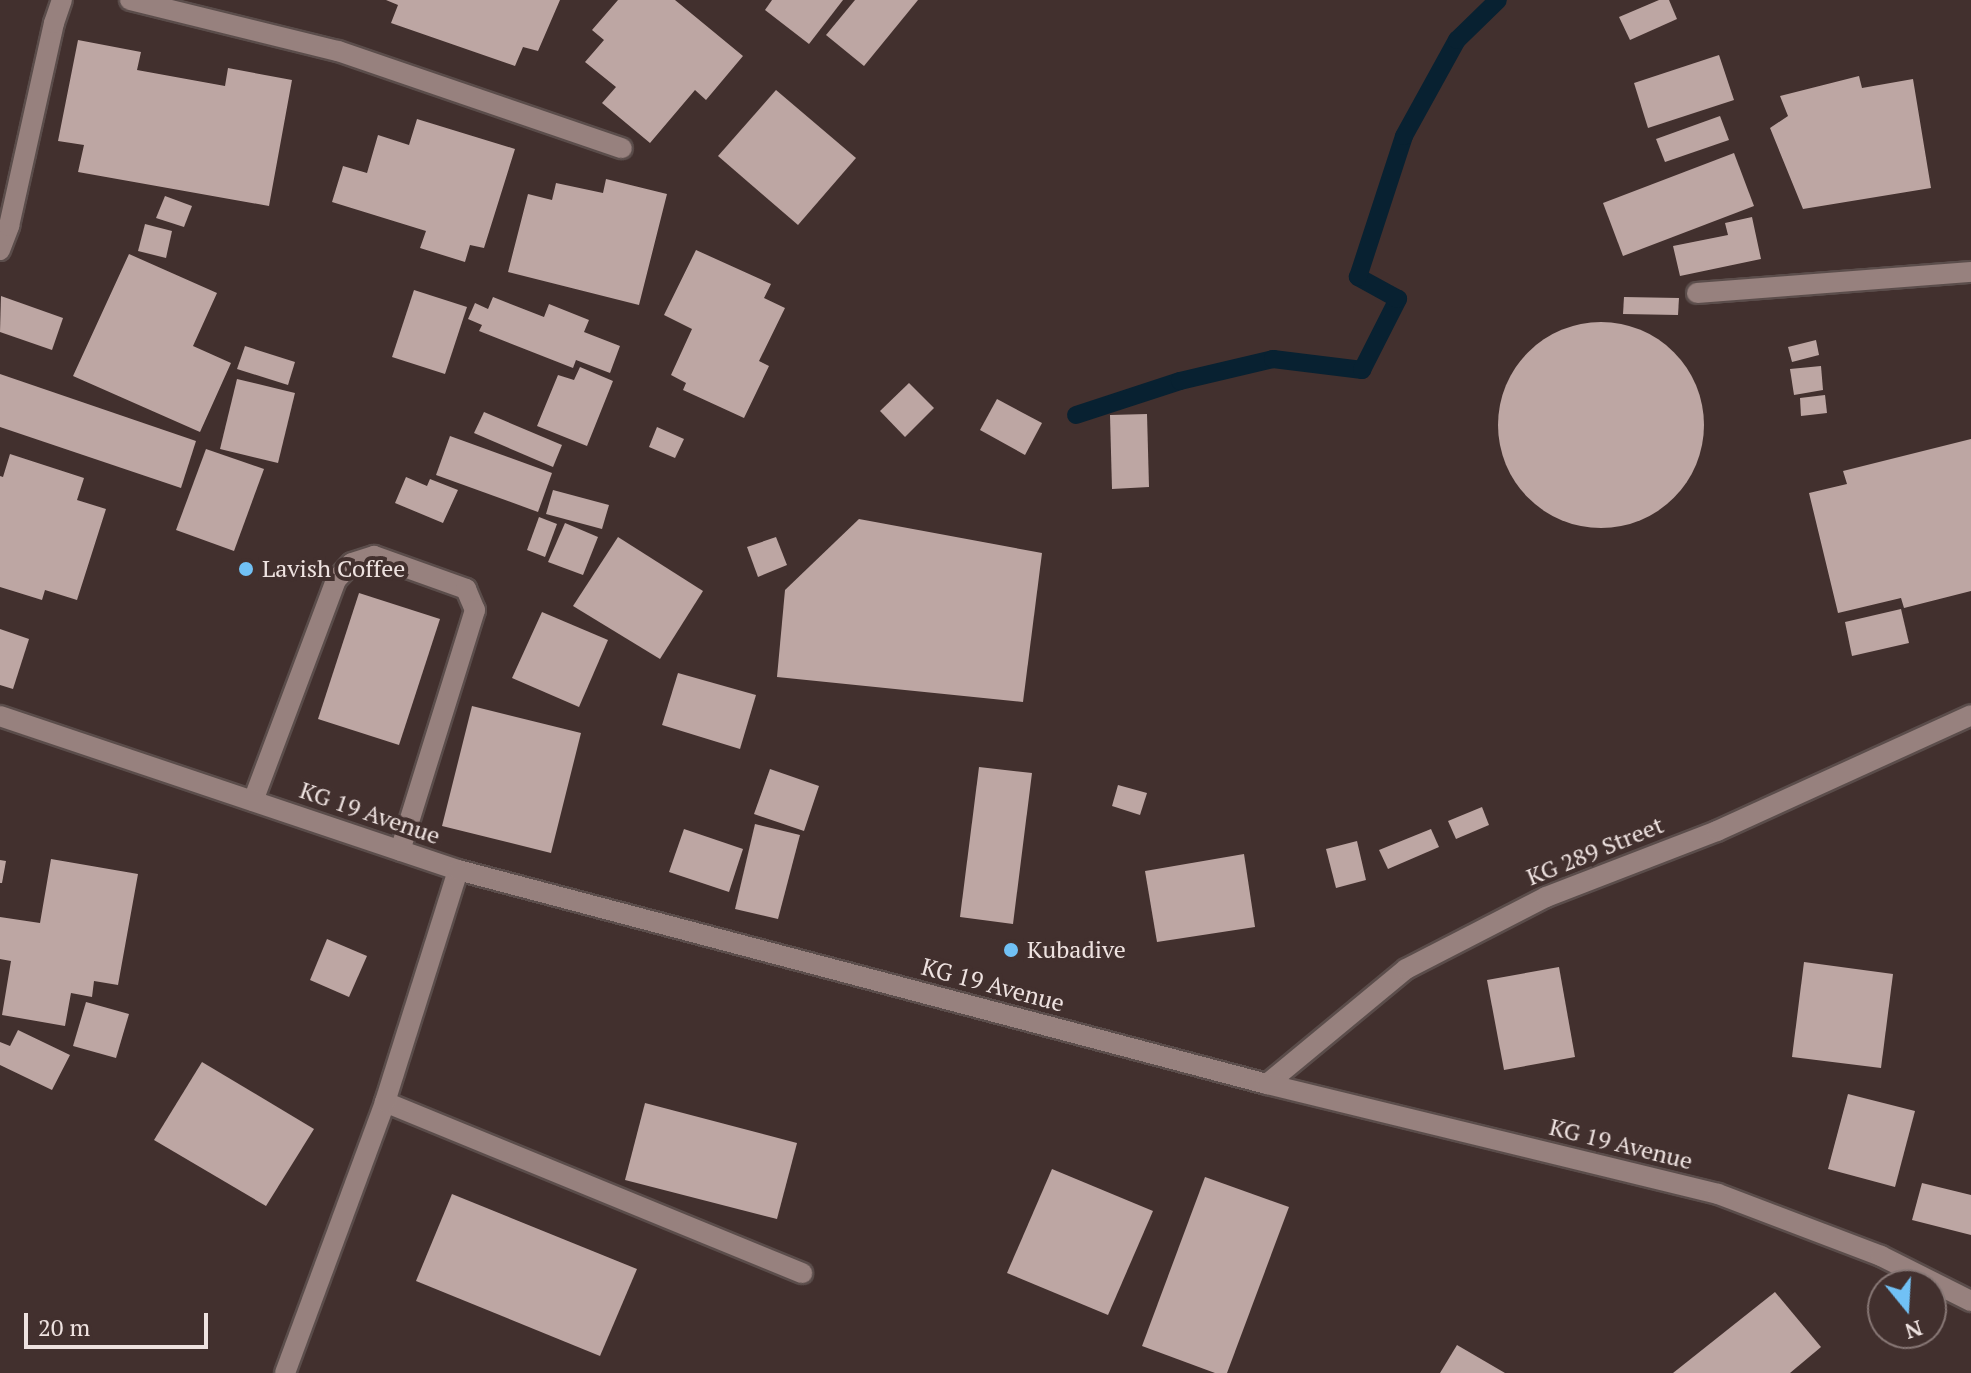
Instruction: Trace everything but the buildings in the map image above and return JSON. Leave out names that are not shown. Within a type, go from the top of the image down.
[{"type":"street","points":[[0,250],[62,0]]},
{"type":"street","points":[[130,0],[338,51],[622,148]]},
{"type":"street","points":[[1697,293],[1971,272]]},
{"type":"street","points":[[253,801],[336,580],[352,563],[374,556],[466,589],[475,610],[400,851]]},
{"type":"street","name":"KG 19 Avenue","points":[[0,716],[458,870],[1267,1084],[1718,1194],[1881,1256],[1971,1301]]},
{"type":"street","name":"KG 289 Street","points":[[1267,1084],[1406,969],[1546,897],[1717,831],[1970,716]]},
{"type":"street","points":[[285,1373],[385,1102],[458,870]]},
{"type":"street","points":[[385,1102],[802,1273]]},
{"type":"waterway","points":[[1076,415],[1180,381],[1273,359],[1362,370],[1398,299],[1358,277],[1404,136],[1457,40],[1498,0]]},
{"type":"place","name":"Lavish Coffee","points":[[246,569]]},
{"type":"place","name":"Kubadive","points":[[1011,950]]}]
